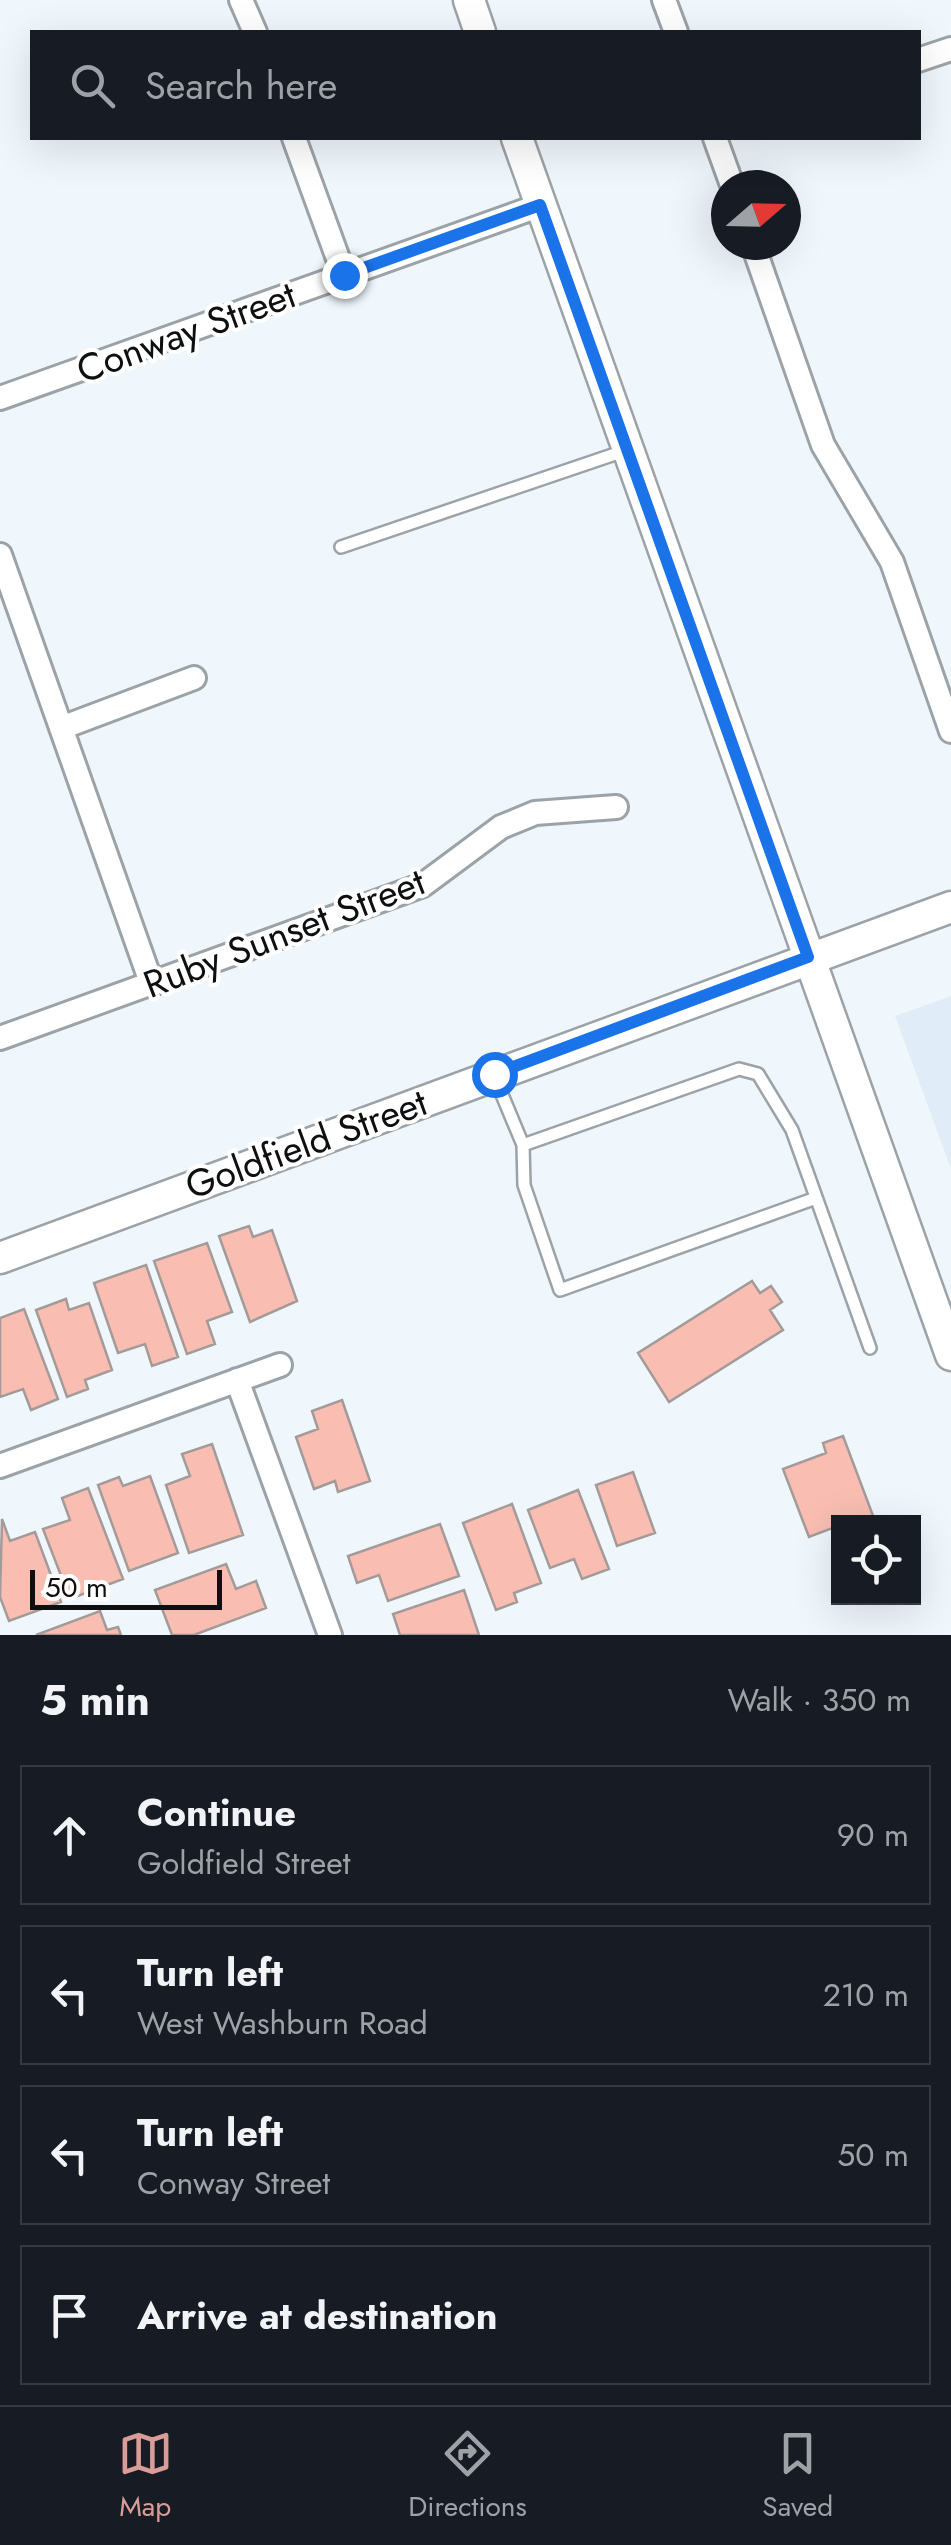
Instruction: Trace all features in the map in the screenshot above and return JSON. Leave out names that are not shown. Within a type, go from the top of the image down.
[{"type":"street","points":[[240,0],[254,30]]},
{"type":"street","points":[[469,0],[479,30]]},
{"type":"street","points":[[664,0],[675,30]]},
{"type":"street","points":[[921,59],[951,49]]},
{"type":"street","points":[[295,140],[344,275]]},
{"type":"street","points":[[518,140],[951,1355]]},
{"type":"street","points":[[716,140],[727,170]]},
{"type":"street","name":"Conway Street","points":[[0,398],[540,205]]},
{"type":"street","points":[[758,260],[823,445],[892,562],[950,724]]},
{"type":"street","points":[[0,556],[152,984]]},
{"type":"street","points":[[61,728],[194,678]]},
{"type":"street","name":"Ruby Sunset Street","points":[[0,1038],[424,885],[501,828],[535,813],[616,808]]},
{"type":"street","name":"Goldfield Street","points":[[0,1258],[951,906]]},
{"type":"street","points":[[0,1466],[280,1365]]},
{"type":"street","points":[[236,1380],[330,1635]]},
{"type":"lane","points":[[341,547],[628,450]]},
{"type":"lane","points":[[523,1144],[739,1069],[758,1074],[792,1130],[870,1348]]},
{"type":"lane","points":[[494,1074],[523,1144],[524,1185],[560,1290],[816,1198]]},
{"type":"shaded area","points":[[951,996],[951,1169],[895,1016]]},
{"type":"building","points":[[249,1226],[253,1237],[272,1230],[297,1301],[250,1322],[219,1236]]},
{"type":"building","points":[[207,1243],[232,1312],[207,1321],[215,1344],[187,1354],[154,1261]]},
{"type":"building","points":[[146,1265],[178,1357],[152,1366],[145,1344],[118,1353],[94,1283]]},
{"type":"building","points":[[752,1281],[760,1293],[771,1286],[782,1302],[770,1310],[783,1330],[669,1402],[638,1353]]},
{"type":"building","points":[[66,1299],[69,1310],[89,1303],[112,1370],[85,1380],[88,1389],[67,1397],[36,1310]]},
{"type":"building","points":[[24,1309],[58,1399],[31,1410],[23,1389],[0,1397],[0,1318]]},
{"type":"building","points":[[342,1400],[370,1481],[338,1492],[335,1481],[314,1489],[296,1437],[318,1429],[312,1411]]},
{"type":"building","points":[[843,1436],[873,1515],[831,1515],[831,1529],[809,1537],[783,1469],[826,1453],[823,1443]]},
{"type":"building","points":[[212,1444],[243,1535],[189,1553],[166,1485],[190,1476],[182,1454]]},
{"type":"building","points":[[633,1472],[655,1533],[617,1546],[596,1485]]},
{"type":"building","points":[[150,1476],[178,1553],[129,1571],[98,1485],[119,1477],[123,1486]]},
{"type":"building","points":[[88,1488],[123,1579],[70,1599],[43,1529],[70,1520],[62,1498]]},
{"type":"building","points":[[578,1490],[609,1569],[582,1579],[574,1559],[550,1568],[528,1510]]},
{"type":"building","points":[[512,1504],[541,1583],[514,1593],[517,1602],[496,1610],[463,1523]]},
{"type":"building","points":[[2,1519],[10,1541],[35,1532],[61,1602],[9,1621],[0,1597]]},
{"type":"building","points":[[440,1524],[459,1576],[388,1601],[379,1575],[357,1583],[348,1556]]},
{"type":"building","points":[[226,1564],[236,1589],[256,1581],[266,1608],[194,1635],[172,1635],[155,1590]]},
{"type":"building","points":[[464,1590],[479,1635],[400,1635],[393,1614]]},
{"type":"building","points":[[100,1611],[107,1630],[118,1627],[121,1635],[36,1635]]},
{"type":"route","points":[[344,275],[540,205],[808,957],[494,1074]]}]
